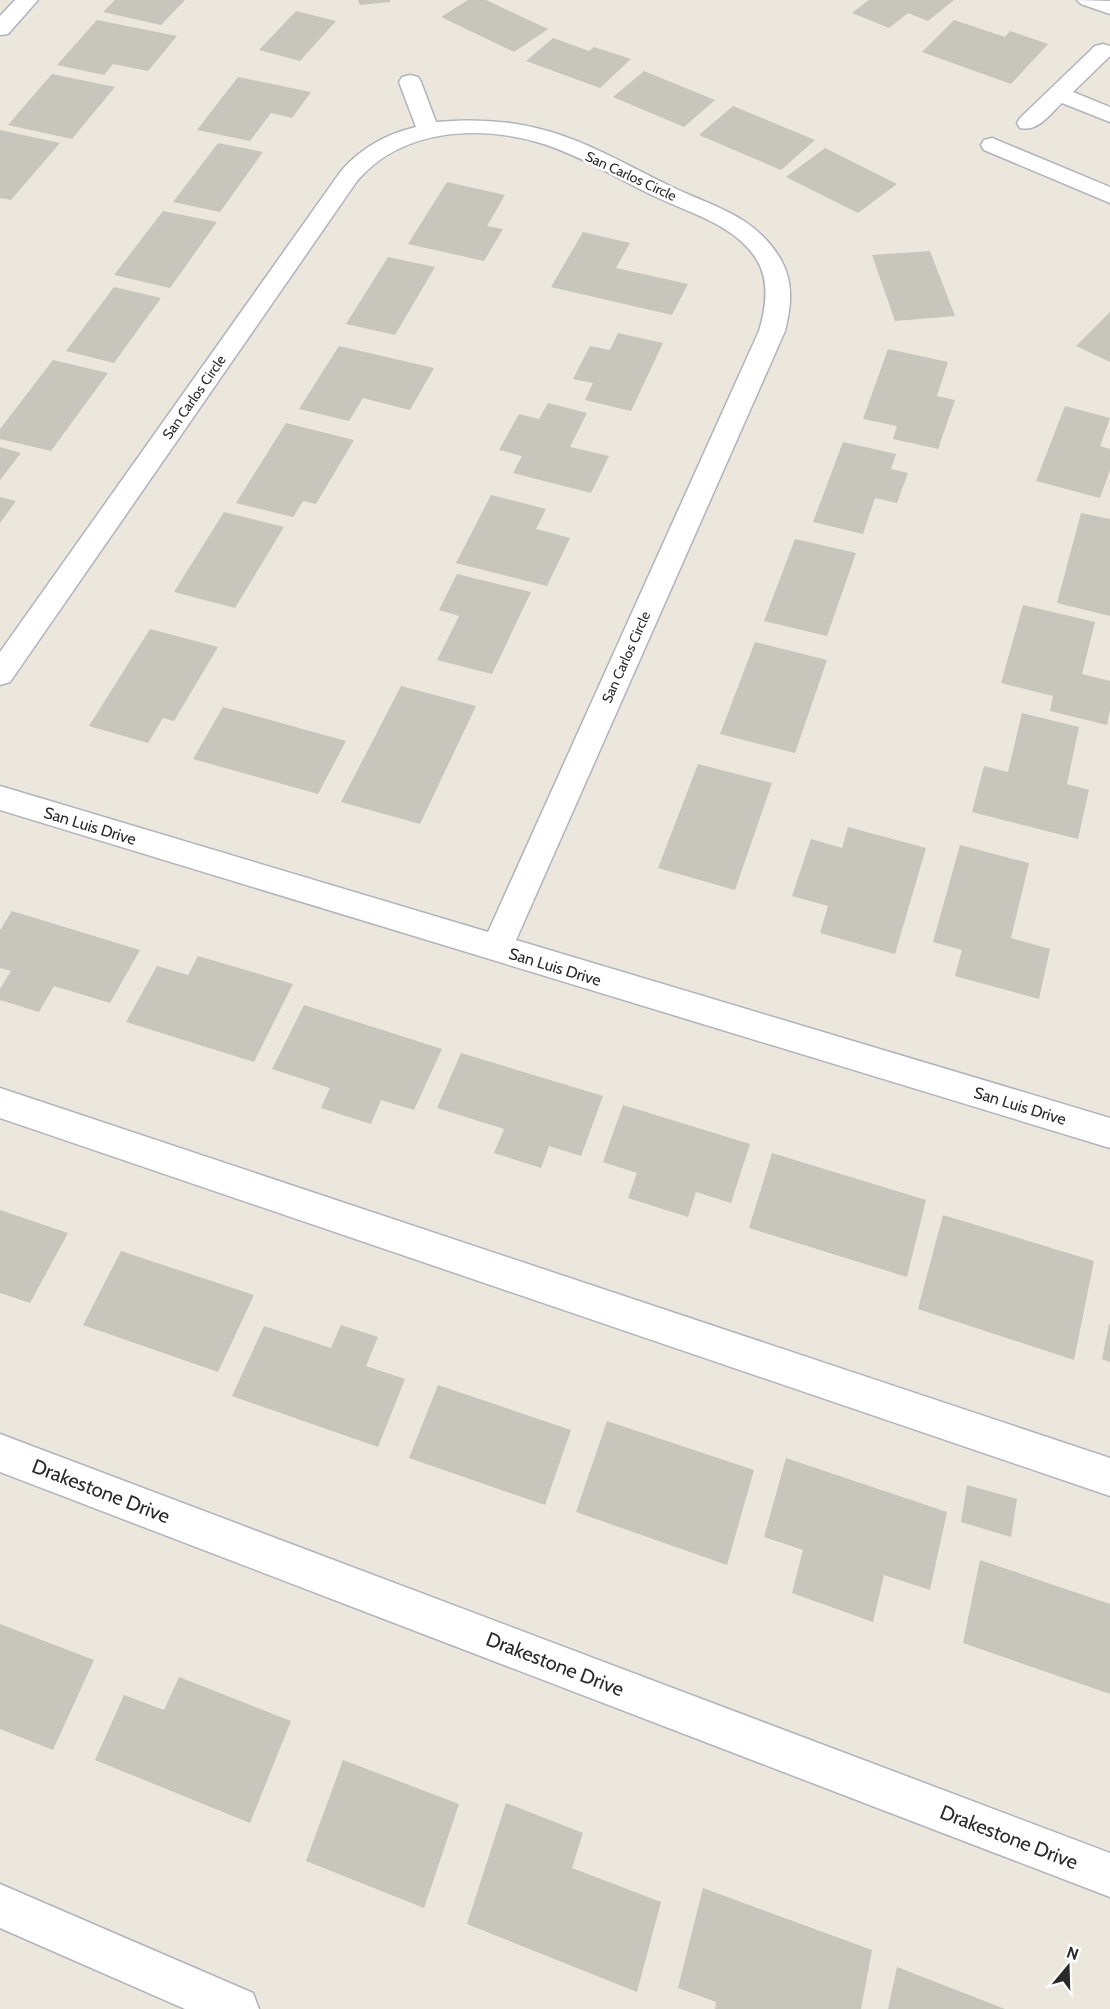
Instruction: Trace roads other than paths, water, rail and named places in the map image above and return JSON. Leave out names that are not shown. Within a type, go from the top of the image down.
[{"type":"street","points":[[1088,0],[1110,8]]},
{"type":"street","points":[[1028,123],[1103,51]]},
{"type":"street","points":[[410,82],[428,130]]},
{"type":"street","points":[[1059,94],[1110,115]]},
{"type":"street","name":"San Carlos Circle","points":[[0,674],[348,176],[369,156],[396,141],[428,130],[465,126],[510,130],[556,141],[725,220],[756,243],[770,261],[778,285],[779,306],[772,331],[496,949]]},
{"type":"street","points":[[992,146],[1110,196]]},
{"type":"street","name":"San Luis Drive","points":[[0,798],[1110,1133]]},
{"type":"street","points":[[0,1103],[1110,1477]]},
{"type":"street","name":"Drakestone Drive","points":[[0,1453],[1110,1875]]},
{"type":"street","points":[[0,1906],[237,2009]]}]
